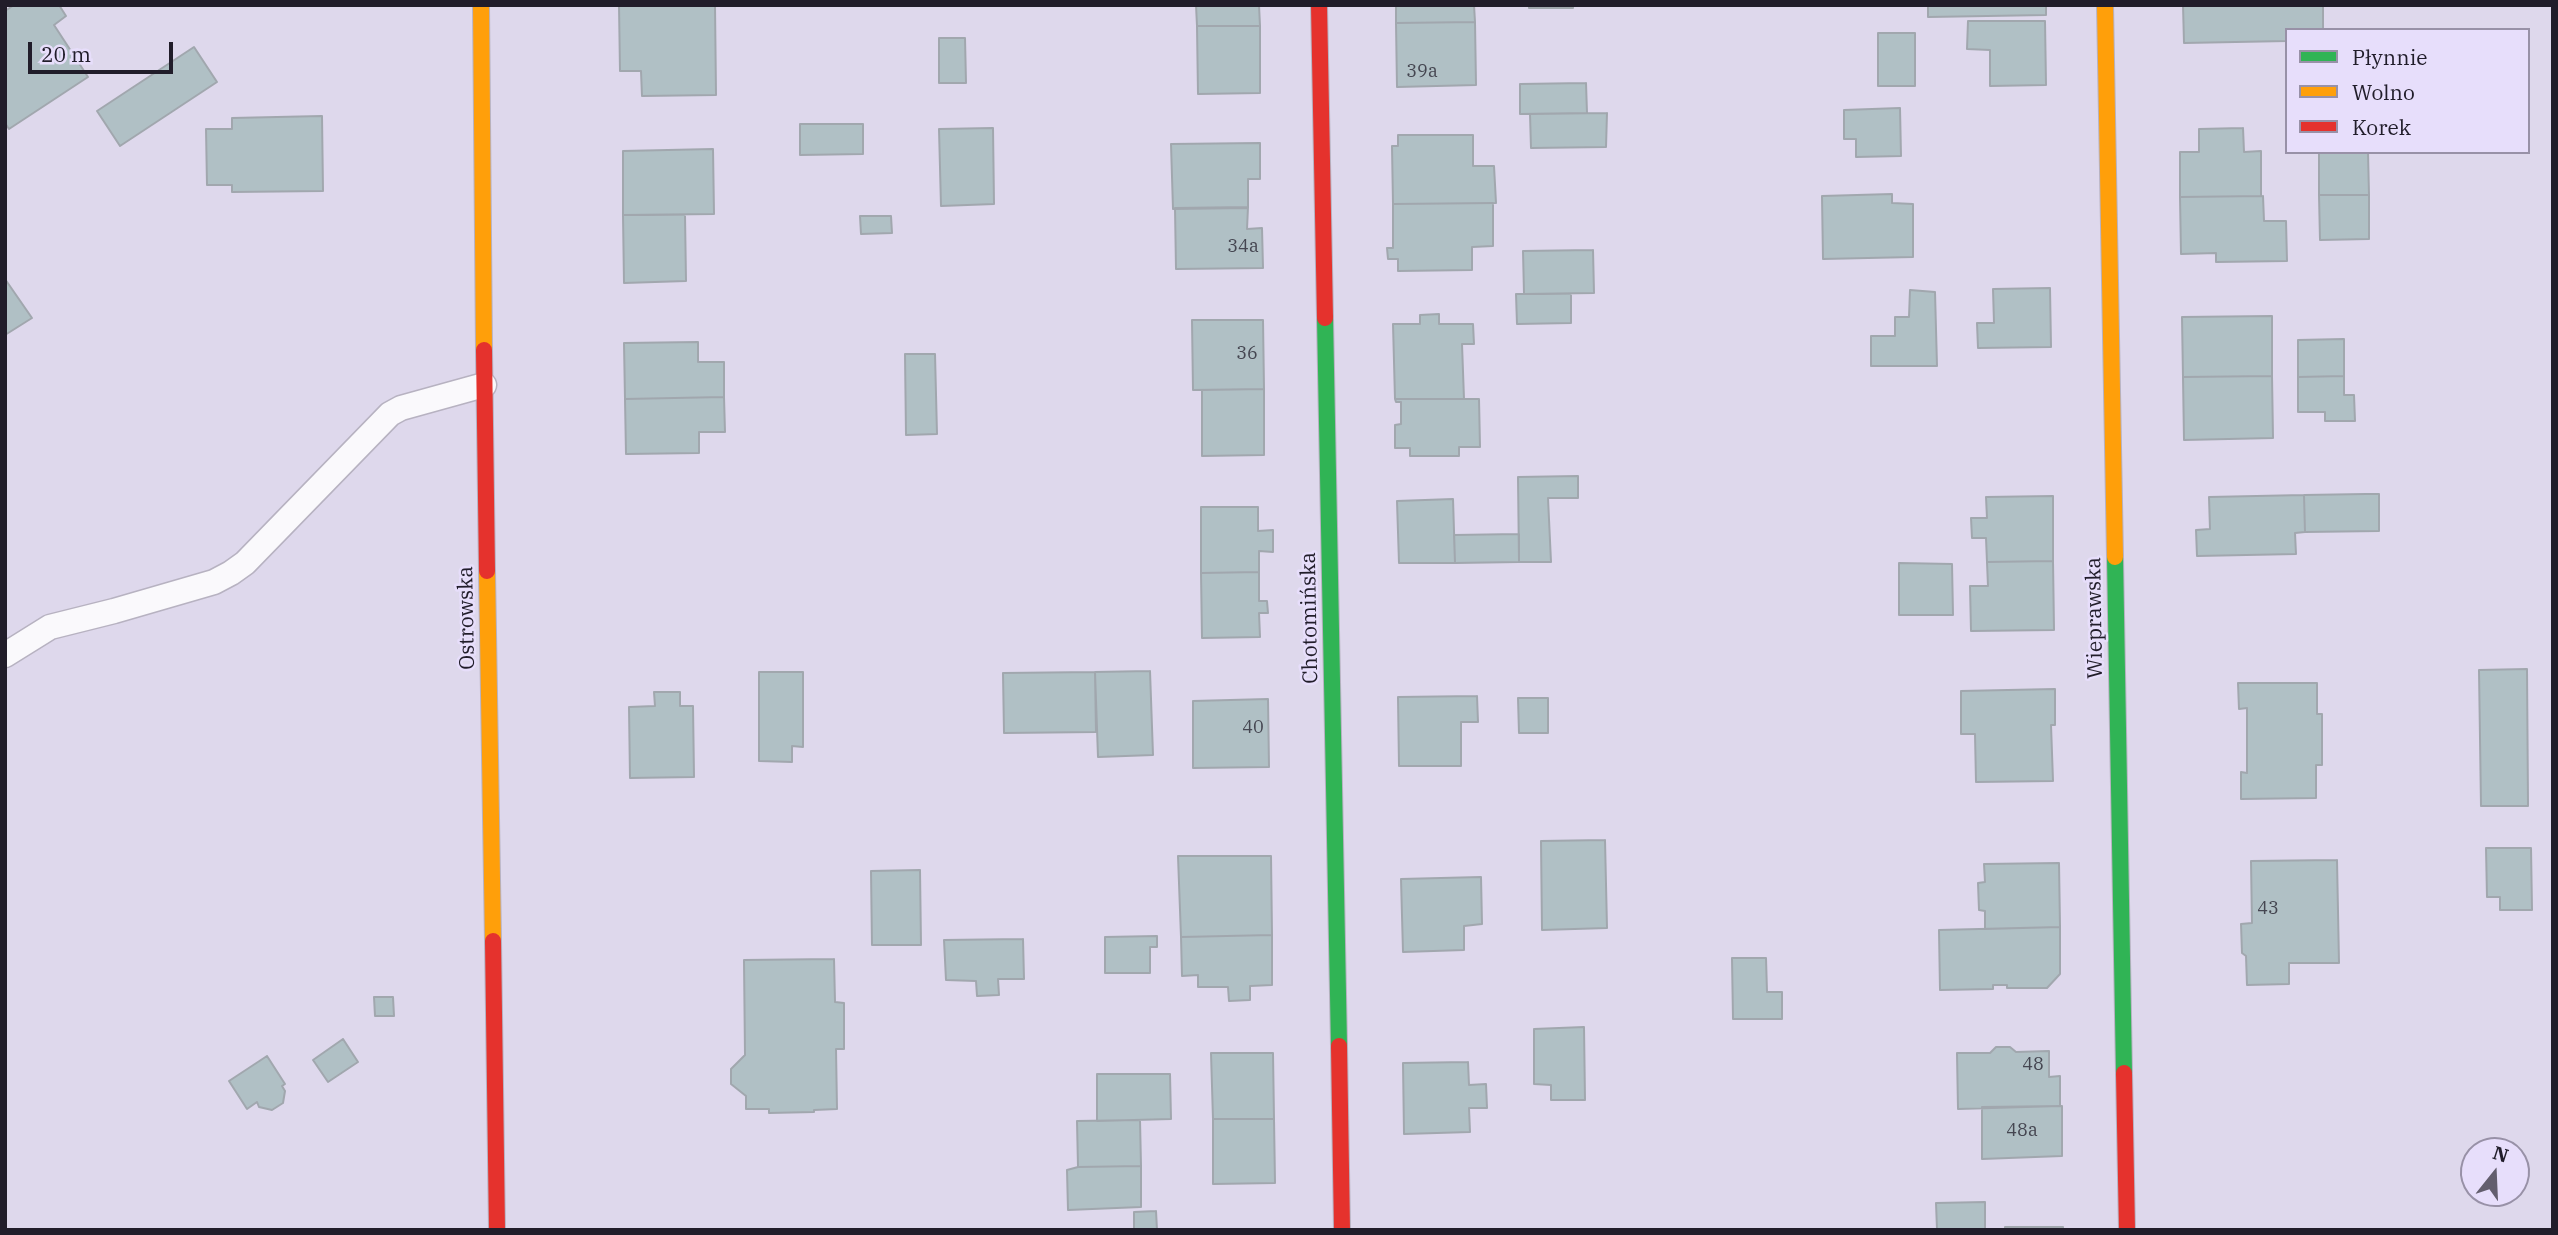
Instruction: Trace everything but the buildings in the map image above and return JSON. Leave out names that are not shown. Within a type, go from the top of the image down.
[{"type":"street","name":"Ostrowska","points":[[481,5],[497,1230]]},
{"type":"street","name":"Chotomińska","points":[[1319,5],[1342,1230]]},
{"type":"street","name":"Wieprawska","points":[[2105,5],[2127,1230]]},
{"type":"lane","points":[[5,655],[50,627],[214,582],[231,573],[245,563],[390,414],[401,408],[484,385]]},
{"type":"traffic: fast","points":[[1325,318],[1339,1046]]},
{"type":"traffic: fast","points":[[2115,557],[2124,1073]]},
{"type":"traffic: slow","points":[[481,5],[484,350]]},
{"type":"traffic: slow","points":[[2105,5],[2115,557]]},
{"type":"traffic: slow","points":[[487,571],[493,941]]},
{"type":"traffic: jam","points":[[1319,5],[1325,318]]},
{"type":"traffic: jam","points":[[484,350],[487,571]]},
{"type":"traffic: jam","points":[[493,941],[497,1230]]},
{"type":"traffic: jam","points":[[1339,1046],[1342,1230]]},
{"type":"traffic: jam","points":[[2124,1073],[2127,1230]]}]
